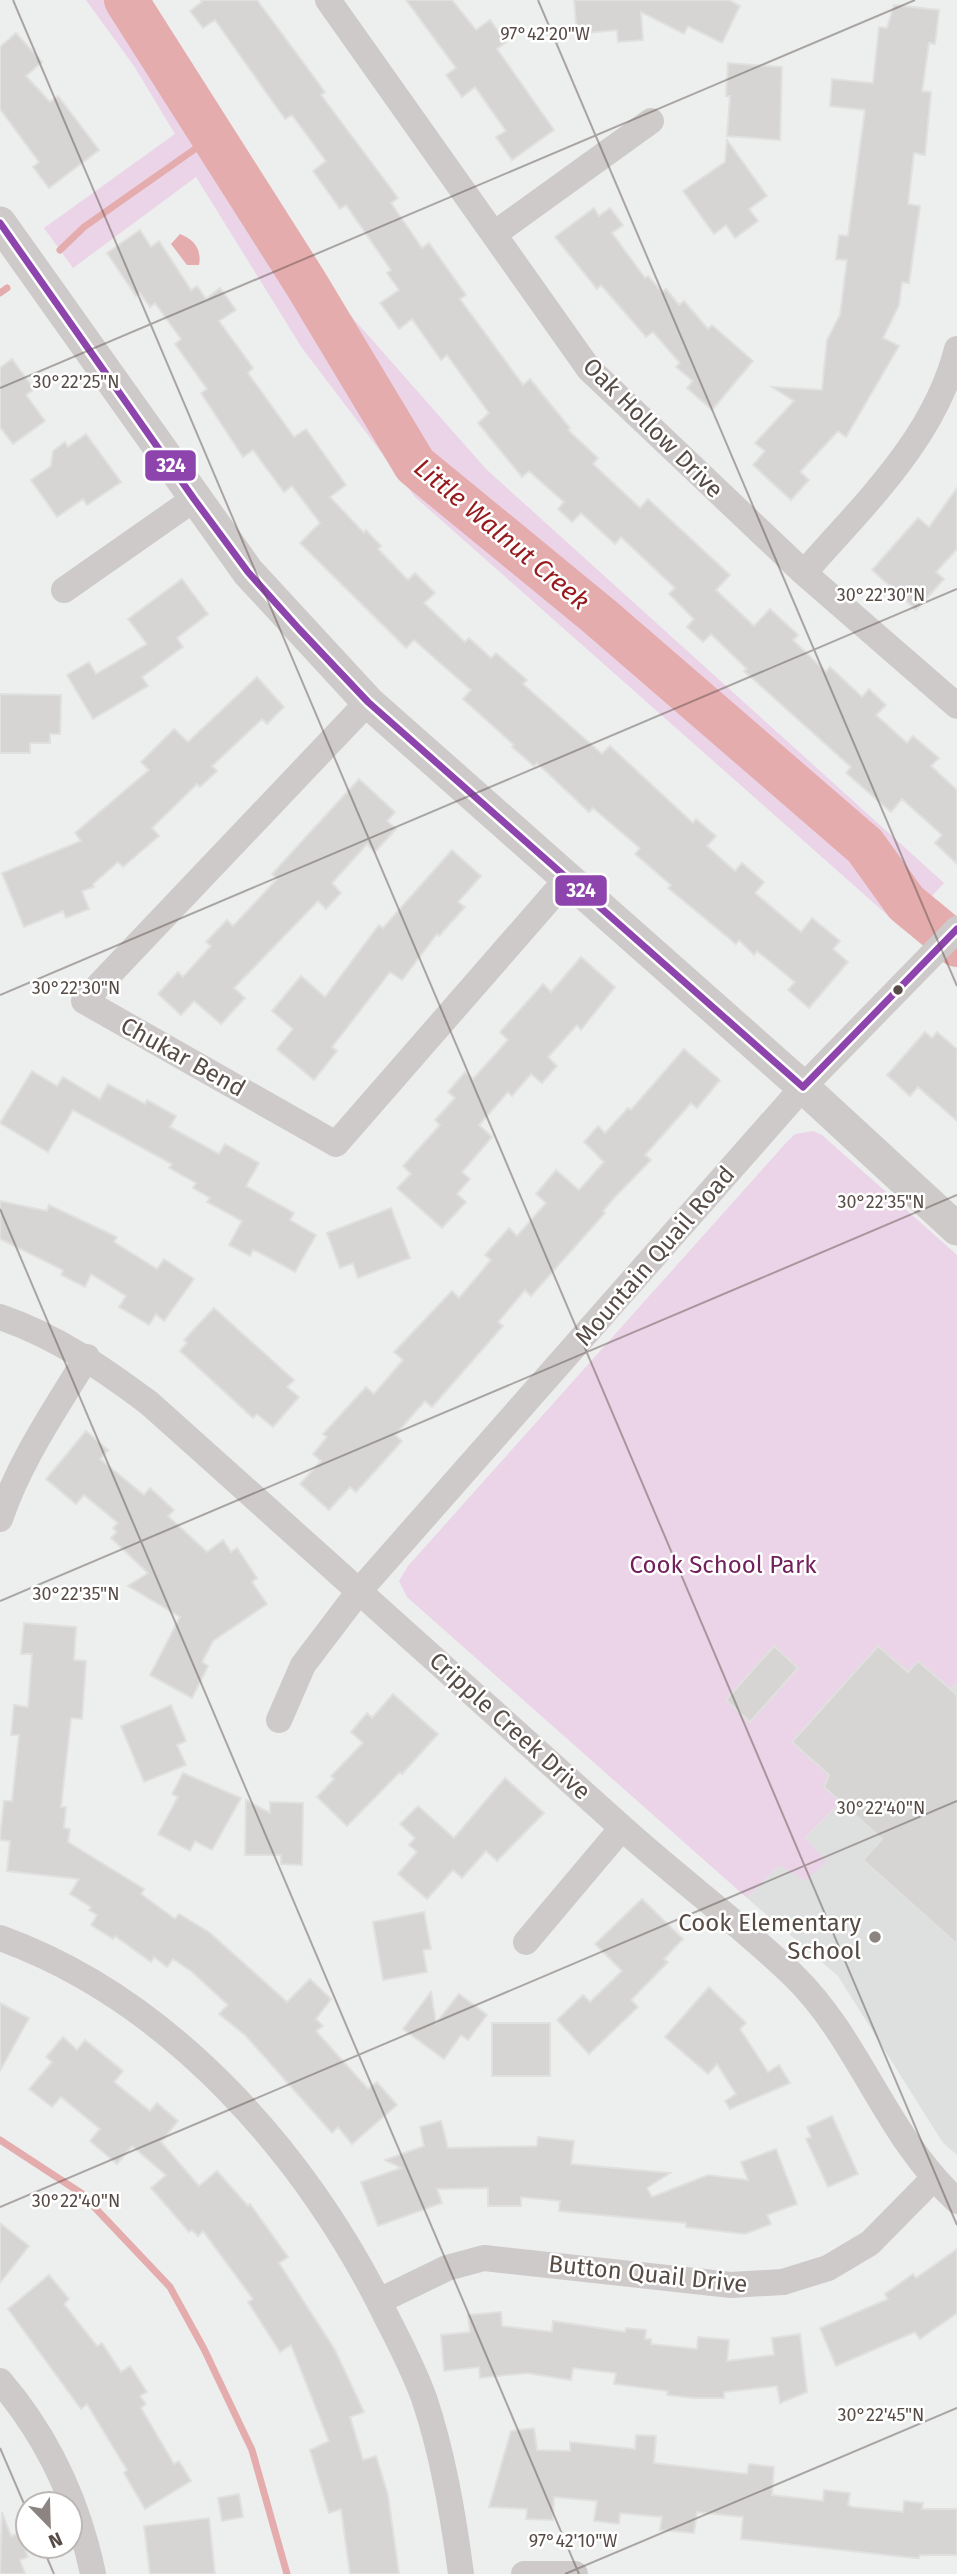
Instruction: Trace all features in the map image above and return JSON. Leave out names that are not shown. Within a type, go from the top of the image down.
[{"type":"street","name":"Oak Hollow Drive","points":[[328,0],[589,369],[804,573],[957,706]]},
{"type":"street","points":[[494,234],[650,121]]},
{"type":"street","points":[[0,223],[248,572],[368,702],[803,1087],[957,1229]]},
{"type":"street","points":[[804,573],[917,439],[946,382],[957,349]]},
{"type":"street","points":[[64,590],[194,499]]},
{"type":"street","name":"Chukar Bend","points":[[368,702],[84,1002],[337,1144],[567,879]]},
{"type":"street","name":"Mountain Quail Road","points":[[279,1720],[303,1665],[360,1590],[803,1087],[957,929]]},
{"type":"street","name":"Cripple Creek Drive","points":[[0,1317],[29,1327],[87,1357],[149,1403],[360,1590],[621,1828],[793,1975],[820,2005],[884,2111],[933,2179],[957,2201]]},
{"type":"street","points":[[0,1519],[12,1486],[33,1445],[87,1357]]},
{"type":"street","points":[[526,1942],[621,1828]]},
{"type":"street","points":[[0,1938],[67,1969],[167,2036],[217,2079],[292,2164],[326,2208],[379,2301],[424,2397],[446,2480],[461,2574]]},
{"type":"street","name":"Button Quail Drive","points":[[379,2301],[447,2268],[484,2258],[731,2285],[783,2282],[828,2268],[870,2243],[933,2179]]},
{"type":"street","points":[[0,2381],[33,2424],[64,2479],[79,2517],[93,2574]]},
{"type":"street","points":[[524,2574],[575,2574]]},
{"type":"shaded area","points":[[180,234],[196,246],[199,265],[187,265],[171,244]]},
{"type":"shaded area","name":"Cook Elementary School","points":[[957,1682],[957,2155],[943,2143],[838,1976],[747,1898]]},
{"type":"green space","points":[[86,0],[150,0],[344,308],[486,469],[944,883],[902,928],[415,497],[302,348],[196,177],[73,268],[44,228],[175,134],[134,66]]},
{"type":"green space","name":"Cook School Park","points":[[813,1131],[822,1135],[957,1255],[957,1682],[805,1838],[826,1861],[806,1881],[779,1865],[747,1898],[407,1597],[399,1581],[408,1566],[785,1144],[795,1134]]},
{"type":"building","points":[[201,0],[257,0],[325,92],[321,95],[398,198],[391,203],[422,248],[429,243],[466,295],[460,299],[523,385],[530,379],[570,428],[568,430],[598,458],[593,464],[640,508],[648,499],[730,575],[716,590],[754,626],[770,609],[798,635],[793,640],[826,672],[830,667],[862,697],[869,689],[886,705],[876,715],[907,743],[913,736],[939,758],[931,766],[957,790],[957,864],[935,843],[942,835],[902,799],[891,812],[846,773],[851,767],[744,671],[747,669],[711,634],[703,642],[687,627],[694,619],[669,594],[675,588],[621,537],[615,544],[581,513],[572,522],[558,509],[564,502],[529,471],[522,477],[478,423],[489,413],[447,355],[441,360],[412,319],[399,329],[380,303],[399,290],[387,273],[391,270],[346,205],[340,209],[313,171],[326,161],[292,115],[285,119],[215,20],[203,28],[190,11],[202,2]]},
{"type":"building","points":[[406,0],[452,0],[476,30],[490,20],[506,42],[497,49],[554,130],[512,160],[496,137],[506,131],[475,87],[462,97],[446,75],[456,68]]},
{"type":"building","points":[[574,0],[729,0],[740,6],[722,43],[688,26],[684,34],[641,12],[643,40],[618,42],[617,30],[577,34]]},
{"type":"building","points":[[894,5],[939,10],[935,44],[929,43],[922,91],[931,92],[925,155],[914,153],[908,204],[920,206],[909,283],[902,282],[899,305],[883,338],[899,346],[846,437],[838,431],[800,472],[809,480],[791,500],[753,465],[765,451],[755,443],[794,401],[772,387],[822,390],[827,340],[840,315],[847,260],[836,259],[839,235],[848,236],[865,110],[830,106],[832,79],[873,83],[879,27],[887,28]]},
{"type":"building","points":[[16,33],[42,62],[26,76],[50,102],[58,96],[99,150],[49,188],[33,167],[39,162],[0,109],[0,47]]},
{"type":"building","points":[[728,63],[782,67],[780,140],[727,136],[730,96],[726,96]]},
{"type":"building","points":[[727,140],[767,196],[749,209],[758,221],[735,238],[726,225],[714,234],[683,191],[725,162]]},
{"type":"building","points":[[594,208],[599,216],[610,208],[623,225],[612,233],[645,278],[648,276],[662,292],[666,289],[679,305],[684,301],[708,329],[712,325],[753,361],[712,410],[687,388],[693,381],[676,367],[680,363],[653,332],[646,337],[601,285],[597,289],[555,237]]},
{"type":"building","points":[[140,230],[151,247],[159,241],[191,290],[197,286],[206,299],[220,288],[236,310],[219,321],[253,368],[248,373],[294,437],[306,429],[346,485],[330,497],[364,533],[366,530],[381,546],[378,549],[408,580],[415,573],[435,593],[424,603],[465,642],[469,638],[491,658],[496,653],[527,680],[523,684],[602,754],[610,746],[693,823],[696,819],[716,836],[707,846],[735,871],[742,863],[764,882],[755,893],[801,932],[812,918],[840,941],[833,949],[848,962],[809,1008],[788,990],[795,982],[757,951],[754,955],[739,940],[736,944],[668,888],[671,885],[635,854],[640,848],[593,808],[589,812],[537,763],[534,766],[512,747],[514,745],[463,699],[471,690],[414,640],[406,648],[300,543],[320,523],[292,486],[284,492],[253,450],[243,457],[201,393],[207,389],[175,344],[181,339],[155,303],[150,307],[140,293],[136,296],[107,253]]},
{"type":"building","points":[[12,359],[34,389],[26,395],[45,421],[13,444],[0,427],[0,368]]},
{"type":"building","points":[[86,434],[121,482],[87,505],[83,499],[57,517],[31,480],[51,466],[53,451],[65,442],[68,447]]},
{"type":"building","points":[[957,488],[957,549],[936,572],[944,579],[916,610],[872,570],[918,518],[929,527]]},
{"type":"building","points":[[182,579],[208,614],[177,638],[183,647],[142,677],[148,686],[93,719],[67,675],[89,662],[96,674],[147,644],[128,619]]},
{"type":"building","points":[[257,677],[284,707],[267,724],[262,719],[212,766],[217,771],[200,787],[197,784],[152,828],[159,836],[123,867],[118,862],[93,884],[94,887],[82,891],[89,909],[66,918],[63,911],[24,927],[2,873],[81,841],[75,833],[149,770],[141,762],[174,729],[188,742]]},
{"type":"building","points":[[0,694],[61,695],[60,734],[50,734],[50,743],[30,743],[30,753],[0,753]]},
{"type":"building","points":[[359,779],[395,812],[387,821],[396,829],[375,852],[367,844],[332,883],[341,893],[326,909],[318,901],[234,988],[245,998],[221,1024],[194,1001],[181,1015],[158,994],[178,972],[183,977],[211,946],[206,942],[227,920],[233,926],[250,908],[277,879],[272,874]]},
{"type":"building","points":[[452,850],[481,876],[458,902],[465,907],[439,936],[437,934],[402,980],[390,972],[332,1047],[337,1051],[314,1080],[277,1049],[293,1029],[272,1011],[301,976],[325,997],[379,925],[383,928]]},
{"type":"building","points":[[581,957],[615,987],[581,1030],[577,1025],[548,1057],[557,1066],[542,1083],[531,1074],[512,1096],[508,1092],[479,1125],[492,1137],[462,1172],[470,1179],[457,1194],[466,1202],[442,1228],[397,1188],[411,1174],[403,1166],[440,1125],[435,1120],[455,1098],[448,1092],[465,1072],[473,1079],[508,1040],[500,1032],[543,984],[551,992]]},
{"type":"building","points":[[925,1032],[932,1038],[937,1032],[957,1049],[957,1121],[918,1087],[910,1096],[887,1075]]},
{"type":"building","points":[[684,1049],[720,1080],[697,1108],[691,1103],[645,1155],[651,1160],[615,1197],[603,1211],[605,1213],[531,1296],[525,1290],[498,1322],[503,1326],[432,1407],[425,1401],[395,1435],[402,1441],[356,1492],[350,1487],[329,1510],[300,1484],[321,1461],[313,1454],[327,1437],[323,1434],[366,1387],[374,1394],[403,1360],[394,1352],[452,1291],[459,1298],[491,1260],[485,1255],[509,1228],[517,1236],[546,1203],[536,1194],[556,1170],[579,1190],[604,1162],[584,1142],[598,1126],[605,1133],[628,1108],[631,1110]]},
{"type":"building","points":[[32,1071],[57,1086],[63,1077],[100,1099],[108,1084],[145,1104],[147,1100],[176,1116],[170,1127],[219,1154],[225,1144],[259,1163],[246,1186],[294,1213],[290,1220],[316,1235],[295,1272],[253,1250],[250,1256],[229,1245],[242,1221],[207,1202],[210,1198],[193,1188],[196,1183],[169,1168],[172,1164],[73,1110],[48,1152],[0,1123]]},
{"type":"building","points":[[0,1201],[47,1211],[49,1205],[117,1237],[114,1242],[157,1269],[164,1259],[194,1279],[164,1321],[156,1314],[149,1325],[119,1307],[126,1296],[91,1274],[85,1287],[61,1275],[63,1270],[0,1239]]},
{"type":"building","points":[[391,1208],[410,1258],[358,1278],[353,1263],[340,1268],[327,1233]]},
{"type":"building","points":[[214,1308],[294,1380],[287,1387],[299,1397],[273,1427],[257,1414],[253,1418],[180,1351],[187,1343],[184,1340]]},
{"type":"building","points":[[86,1431],[108,1450],[100,1459],[144,1495],[150,1488],[174,1510],[168,1516],[207,1552],[223,1540],[231,1552],[237,1548],[257,1578],[252,1582],[267,1604],[213,1641],[202,1662],[208,1666],[192,1698],[150,1675],[180,1617],[128,1586],[148,1573],[111,1538],[117,1532],[113,1528],[118,1523],[84,1495],[76,1504],[46,1479]]},
{"type":"building","points":[[24,1623],[76,1627],[74,1660],[86,1661],[82,1719],[71,1718],[61,1807],[66,1807],[64,1828],[70,1829],[68,1842],[144,1889],[141,1894],[175,1919],[179,1914],[209,1932],[287,2002],[310,1979],[331,1999],[316,2019],[323,2026],[316,2031],[368,2089],[377,2082],[397,2105],[352,2144],[338,2127],[332,2133],[246,2036],[219,2014],[228,2005],[191,1971],[173,1959],[167,1967],[154,1957],[151,1962],[115,1936],[113,1939],[91,1925],[97,1915],[89,1910],[91,1907],[70,1894],[79,1879],[7,1871],[10,1841],[0,1840],[0,1837],[4,1801],[12,1801],[19,1735],[11,1735],[14,1705],[28,1707],[32,1654],[21,1654]]},
{"type":"building","points":[[774,1646],[798,1668],[750,1722],[726,1700]]},
{"type":"building","points":[[878,1646],[908,1672],[918,1661],[957,1695],[957,1944],[863,1860],[882,1839],[824,1787],[829,1775],[792,1742]]},
{"type":"building","points":[[393,1694],[438,1734],[402,1774],[400,1772],[347,1826],[317,1797],[334,1779],[331,1776],[363,1743],[351,1732],[367,1713],[372,1718]]},
{"type":"building","points":[[171,1705],[186,1741],[177,1745],[186,1765],[144,1782],[121,1726]]},
{"type":"building","points":[[183,1773],[241,1798],[212,1850],[195,1841],[190,1851],[158,1834],[178,1797],[172,1794]]},
{"type":"building","points":[[505,1778],[544,1813],[497,1861],[486,1851],[462,1878],[453,1870],[427,1899],[398,1874],[417,1852],[409,1845],[415,1838],[400,1824],[418,1806],[454,1838]]},
{"type":"building","points":[[246,1800],[270,1813],[270,1802],[303,1803],[302,1865],[281,1864],[281,1855],[245,1855]]},
{"type":"building","points":[[642,1899],[683,1939],[664,1959],[668,1962],[631,2000],[638,2007],[589,2054],[557,2020],[583,1995],[590,2002],[622,1971],[595,1944]]},
{"type":"building","points":[[424,1912],[431,1949],[423,1950],[427,1972],[383,1980],[373,1922]]},
{"type":"building","points":[[709,1987],[746,2023],[740,2029],[768,2072],[779,2065],[790,2083],[730,2109],[725,2101],[736,2094],[717,2064],[708,2074],[665,2037]]},
{"type":"building","points":[[431,1992],[436,2023],[459,1994],[487,2015],[468,2040],[461,2035],[444,2059],[403,2029]]},
{"type":"building","points":[[0,2003],[29,2018],[0,2071]]},
{"type":"building","points":[[492,2023],[550,2023],[550,2076],[492,2076]]},
{"type":"building","points":[[63,2037],[77,2050],[85,2040],[123,2071],[114,2082],[150,2111],[157,2103],[178,2121],[161,2142],[199,2186],[217,2171],[248,2206],[250,2204],[288,2257],[279,2263],[335,2350],[364,2412],[350,2417],[363,2460],[376,2456],[388,2495],[399,2574],[350,2574],[341,2509],[329,2513],[310,2450],[329,2441],[291,2345],[280,2352],[248,2302],[253,2299],[203,2231],[198,2236],[192,2230],[189,2232],[151,2188],[166,2175],[132,2146],[117,2164],[90,2141],[100,2129],[61,2097],[52,2107],[29,2089],[52,2062],[46,2057]]},
{"type":"building","points":[[832,2116],[858,2174],[828,2187],[806,2139],[811,2137],[807,2127]]},
{"type":"building","points":[[441,2121],[448,2148],[537,2146],[538,2137],[574,2141],[571,2164],[670,2173],[647,2188],[652,2197],[708,2175],[748,2180],[741,2162],[776,2149],[797,2204],[767,2215],[771,2224],[745,2234],[686,2227],[686,2223],[559,2211],[560,2201],[521,2197],[521,2206],[488,2206],[488,2188],[437,2189],[442,2203],[378,2226],[361,2182],[401,2168],[385,2160],[424,2146],[420,2127]]},
{"type":"building","points":[[0,2223],[29,2246],[0,2283]]},
{"type":"building","points":[[957,2249],[957,2313],[920,2339],[915,2332],[836,2366],[820,2328],[888,2299],[885,2294],[913,2274],[916,2278]]},
{"type":"building","points":[[49,2275],[69,2299],[64,2304],[97,2346],[102,2343],[121,2372],[130,2366],[147,2392],[140,2396],[146,2404],[141,2408],[174,2464],[179,2461],[191,2481],[145,2509],[124,2473],[127,2470],[87,2404],[81,2409],[8,2309]]},
{"type":"building","points":[[501,2312],[502,2326],[552,2332],[553,2321],[625,2332],[626,2328],[646,2330],[645,2339],[651,2339],[651,2344],[697,2349],[698,2337],[729,2340],[727,2361],[774,2355],[772,2338],[800,2334],[807,2392],[780,2403],[777,2386],[724,2392],[724,2398],[694,2398],[667,2395],[668,2391],[614,2384],[616,2373],[573,2368],[571,2380],[527,2373],[480,2378],[479,2367],[444,2371],[441,2335],[470,2332],[468,2315]]},
{"type":"building","points":[[534,2428],[537,2450],[570,2451],[570,2442],[635,2449],[636,2435],[656,2436],[654,2463],[747,2474],[749,2464],[774,2467],[772,2495],[823,2501],[824,2490],[850,2493],[848,2505],[852,2507],[903,2512],[904,2501],[923,2503],[922,2509],[957,2509],[957,2555],[920,2555],[915,2558],[741,2539],[743,2517],[697,2512],[694,2533],[660,2530],[662,2517],[620,2513],[619,2524],[594,2521],[597,2501],[554,2497],[553,2520],[526,2519],[527,2509],[489,2507],[511,2431]]},
{"type":"building","points":[[239,2494],[243,2517],[222,2521],[218,2498]]},
{"type":"building","points":[[2,2512],[11,2536],[14,2535],[14,2560],[20,2560],[25,2574],[0,2574]]},
{"type":"building","points":[[209,2518],[215,2574],[150,2574],[144,2526]]},
{"type":"waterway","name":"Little Walnut Creek","points":[[126,0],[305,282],[415,465],[599,616],[865,846],[906,903],[957,945]]},
{"type":"waterway","points":[[60,250],[84,227],[212,137]]},
{"type":"waterway","points":[[0,293],[7,288]]},
{"type":"waterway","points":[[0,2140],[81,2193],[170,2287],[204,2349],[252,2450],[287,2574]]},
{"type":"transit line","name":"324","points":[[0,223],[194,499],[248,572],[299,629],[368,702],[803,1087]]},
{"type":"transit line","name":"324","points":[[803,1087],[957,929]]},
{"type":"place","name":"Cook Elementary School","points":[[875,1937]]}]
